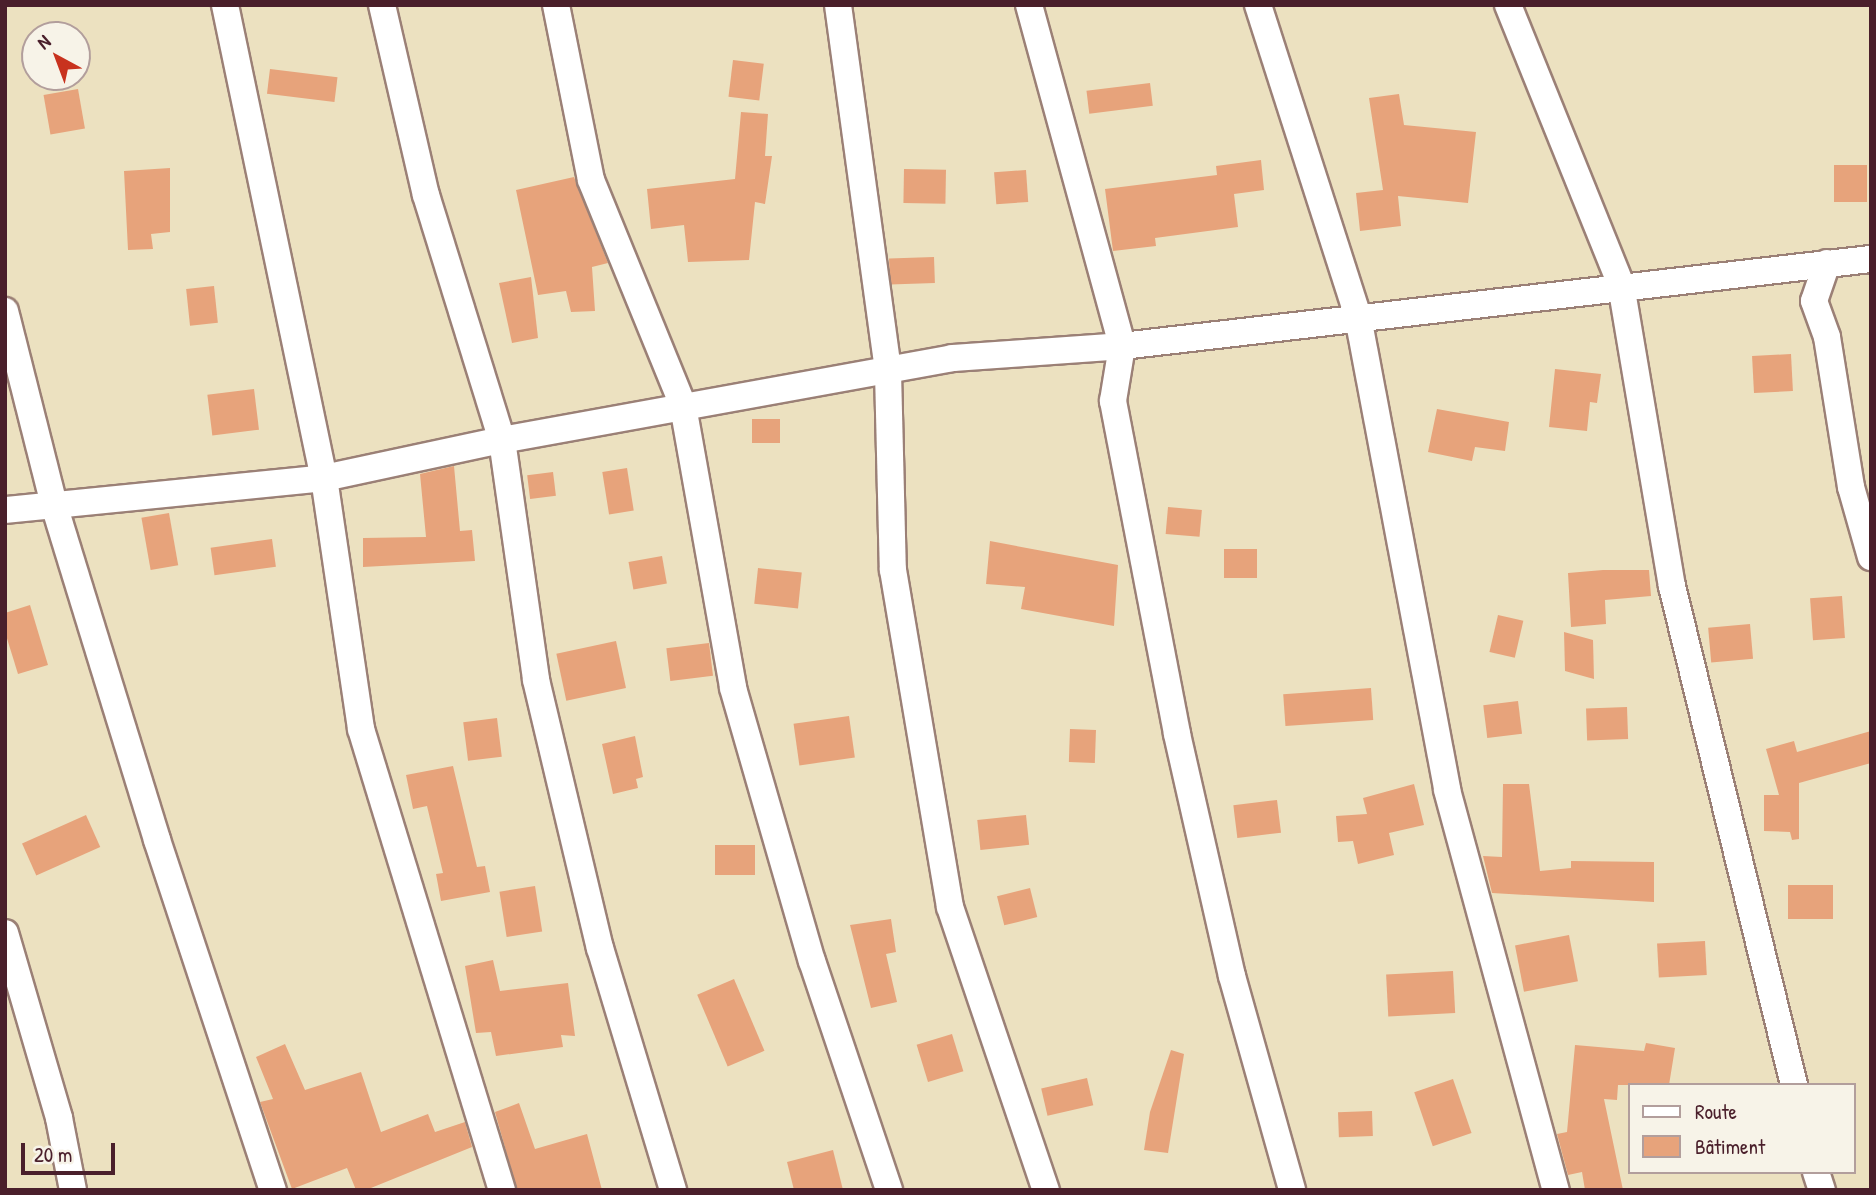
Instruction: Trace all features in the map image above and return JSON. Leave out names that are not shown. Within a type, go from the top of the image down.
[{"type":"street","points":[[225,5],[324,478],[361,729],[502,1190]]},
{"type":"street","points":[[382,5],[426,195],[502,440],[536,680],[600,948],[673,1190]]},
{"type":"street","points":[[556,5],[591,180],[683,406],[733,688],[812,961],[889,1190]]},
{"type":"street","points":[[838,5],[888,372],[893,570],[950,907],[1046,1190]]},
{"type":"street","points":[[1029,5],[1122,345],[1113,401],[1177,734],[1232,976],[1292,1190]]},
{"type":"street","points":[[1258,5],[1358,317],[1447,790],[1556,1190]]},
{"type":"street","points":[[1508,5],[1620,285],[1672,586],[1794,1083]]},
{"type":"street","points":[[5,510],[55,508],[324,478],[502,440],[888,372],[952,358],[1122,345],[1620,285],[1828,262],[1871,260]]},
{"type":"street","points":[[1828,262],[1814,301],[1826,337],[1851,487],[1871,557]]},
{"type":"street","points":[[5,311],[55,508],[157,840],[273,1190]]},
{"type":"street","points":[[5,933],[59,1118],[74,1190]]},
{"type":"building","points":[[733,60],[764,64],[759,101],[728,97]]},
{"type":"building","points":[[270,69],[337,77],[334,102],[267,94]]},
{"type":"building","points":[[1150,83],[1153,106],[1089,114],[1086,91]]},
{"type":"building","points":[[78,91],[85,128],[50,134],[44,95]]},
{"type":"building","points":[[1399,94],[1404,125],[1476,132],[1468,203],[1398,196],[1401,226],[1360,231],[1356,193],[1383,190],[1369,98]]},
{"type":"building","points":[[741,112],[768,114],[765,156],[772,156],[765,204],[755,202],[749,260],[688,262],[684,225],[651,229],[647,189],[735,179]]},
{"type":"building","points":[[1261,160],[1264,190],[1234,194],[1238,227],[1155,238],[1156,246],[1113,251],[1105,189],[1217,175],[1216,166]]},
{"type":"building","points":[[1834,165],[1867,165],[1867,202],[1834,202]]},
{"type":"building","points":[[170,168],[170,232],[151,234],[153,249],[128,250],[124,171]]},
{"type":"building","points":[[904,169],[946,170],[945,204],[903,203]]},
{"type":"building","points":[[1026,170],[1028,202],[996,204],[994,172]]},
{"type":"building","points":[[574,177],[608,263],[592,267],[595,311],[571,312],[566,291],[538,295],[516,190]]},
{"type":"building","points":[[934,257],[935,283],[890,285],[889,259]]},
{"type":"building","points":[[531,277],[538,338],[512,343],[499,283]]},
{"type":"building","points":[[214,286],[218,323],[190,326],[186,289]]},
{"type":"building","points":[[1791,354],[1793,391],[1754,393],[1752,356]]},
{"type":"building","points":[[1555,369],[1601,374],[1597,403],[1590,402],[1587,431],[1549,427]]},
{"type":"building","points":[[254,389],[259,430],[212,435],[207,395]]},
{"type":"building","points":[[1437,409],[1509,422],[1505,451],[1475,447],[1472,461],[1428,452]]},
{"type":"building","points":[[752,419],[780,419],[780,443],[752,443]]},
{"type":"building","points":[[454,466],[460,531],[472,530],[475,561],[363,567],[363,538],[426,537],[420,474]]},
{"type":"building","points":[[627,468],[634,510],[609,514],[602,472]]},
{"type":"building","points":[[553,472],[556,496],[530,499],[527,475]]},
{"type":"building","points":[[1168,507],[1202,510],[1200,537],[1166,534]]},
{"type":"building","points":[[169,513],[178,565],[151,570],[141,518]]},
{"type":"building","points":[[272,539],[276,567],[215,575],[211,548]]},
{"type":"building","points":[[990,541],[1118,565],[1114,626],[1021,609],[1025,587],[986,584]]},
{"type":"building","points":[[1224,549],[1257,549],[1257,578],[1224,578]]},
{"type":"building","points":[[662,556],[667,584],[633,589],[629,562]]},
{"type":"building","points":[[758,568],[802,573],[798,608],[754,604]]},
{"type":"building","points":[[1649,570],[1651,596],[1605,600],[1606,624],[1571,627],[1568,573]]},
{"type":"building","points":[[1842,596],[1845,638],[1813,640],[1810,598]]},
{"type":"building","points":[[30,605],[48,665],[18,674],[5,632],[5,613]]},
{"type":"building","points":[[1498,615],[1523,621],[1515,658],[1489,652]]},
{"type":"building","points":[[1750,624],[1753,659],[1711,663],[1708,628]]},
{"type":"building","points":[[1564,632],[1593,640],[1594,679],[1565,671]]},
{"type":"building","points":[[616,641],[626,688],[566,701],[556,654]]},
{"type":"building","points":[[709,643],[713,676],[670,681],[666,648]]},
{"type":"building","points":[[1371,688],[1373,720],[1285,726],[1283,694]]},
{"type":"building","points":[[1518,701],[1522,734],[1487,738],[1483,705]]},
{"type":"building","points":[[1627,707],[1628,739],[1587,740],[1586,708]]},
{"type":"building","points":[[849,716],[855,758],[799,765],[794,724]]},
{"type":"building","points":[[497,718],[502,757],[468,761],[463,722]]},
{"type":"building","points":[[1070,729],[1096,730],[1095,763],[1069,762]]},
{"type":"building","points":[[1871,731],[1871,763],[1799,783],[1799,839],[1792,840],[1790,832],[1764,831],[1764,795],[1779,795],[1766,749],[1794,741],[1797,752]]},
{"type":"building","points":[[635,736],[643,777],[636,779],[638,788],[613,794],[602,744]]},
{"type":"building","points":[[453,766],[477,867],[485,866],[490,892],[441,901],[436,874],[443,873],[427,806],[413,809],[406,775]]},
{"type":"building","points":[[1414,784],[1424,825],[1389,833],[1394,855],[1358,864],[1353,841],[1338,842],[1336,816],[1367,814],[1363,798]]},
{"type":"building","points":[[1503,784],[1529,784],[1540,871],[1571,868],[1571,861],[1654,862],[1654,902],[1492,893],[1483,856],[1502,857]]},
{"type":"building","points":[[1277,800],[1281,833],[1237,838],[1233,805]]},
{"type":"building","points":[[86,815],[100,847],[36,875],[22,843]]},
{"type":"building","points":[[1026,815],[1029,845],[980,850],[977,820]]},
{"type":"building","points":[[715,845],[755,845],[755,875],[715,875]]},
{"type":"building","points":[[1788,885],[1833,885],[1833,919],[1788,919]]},
{"type":"building","points":[[535,886],[542,931],[507,937],[499,892]]},
{"type":"building","points":[[1030,888],[1037,917],[1004,925],[997,896]]},
{"type":"building","points":[[891,919],[896,952],[886,954],[897,1002],[871,1008],[850,925]]},
{"type":"building","points":[[1569,935],[1578,981],[1524,992],[1515,945]]},
{"type":"building","points":[[1705,941],[1707,975],[1659,977],[1657,944]]},
{"type":"building","points":[[493,960],[500,991],[568,983],[575,1036],[561,1035],[563,1047],[496,1056],[491,1032],[476,1033],[465,966]]},
{"type":"building","points":[[1453,971],[1455,1013],[1388,1016],[1386,975]]},
{"type":"building","points":[[734,979],[764,1051],[728,1066],[697,995]]},
{"type":"building","points":[[952,1034],[963,1071],[928,1082],[917,1045]]},
{"type":"building","points":[[1646,1043],[1675,1048],[1669,1083],[1618,1085],[1617,1100],[1604,1099],[1623,1190],[1585,1190],[1582,1172],[1568,1175],[1557,1134],[1567,1132],[1575,1045],[1644,1051]]},
{"type":"building","points":[[285,1044],[305,1090],[361,1072],[381,1132],[428,1114],[435,1132],[465,1122],[472,1147],[366,1190],[356,1190],[347,1168],[292,1189],[260,1102],[273,1099],[256,1057]]},
{"type":"building","points":[[1171,1050],[1184,1054],[1168,1153],[1144,1150],[1150,1112]]},
{"type":"building","points":[[1087,1078],[1093,1105],[1048,1116],[1041,1089]]},
{"type":"building","points":[[1453,1079],[1472,1133],[1433,1146],[1414,1092]]},
{"type":"building","points":[[519,1103],[535,1149],[587,1134],[602,1190],[517,1190],[495,1112]]},
{"type":"building","points":[[1372,1111],[1373,1136],[1339,1137],[1338,1112]]},
{"type":"building","points":[[833,1150],[843,1190],[794,1190],[787,1162]]}]
